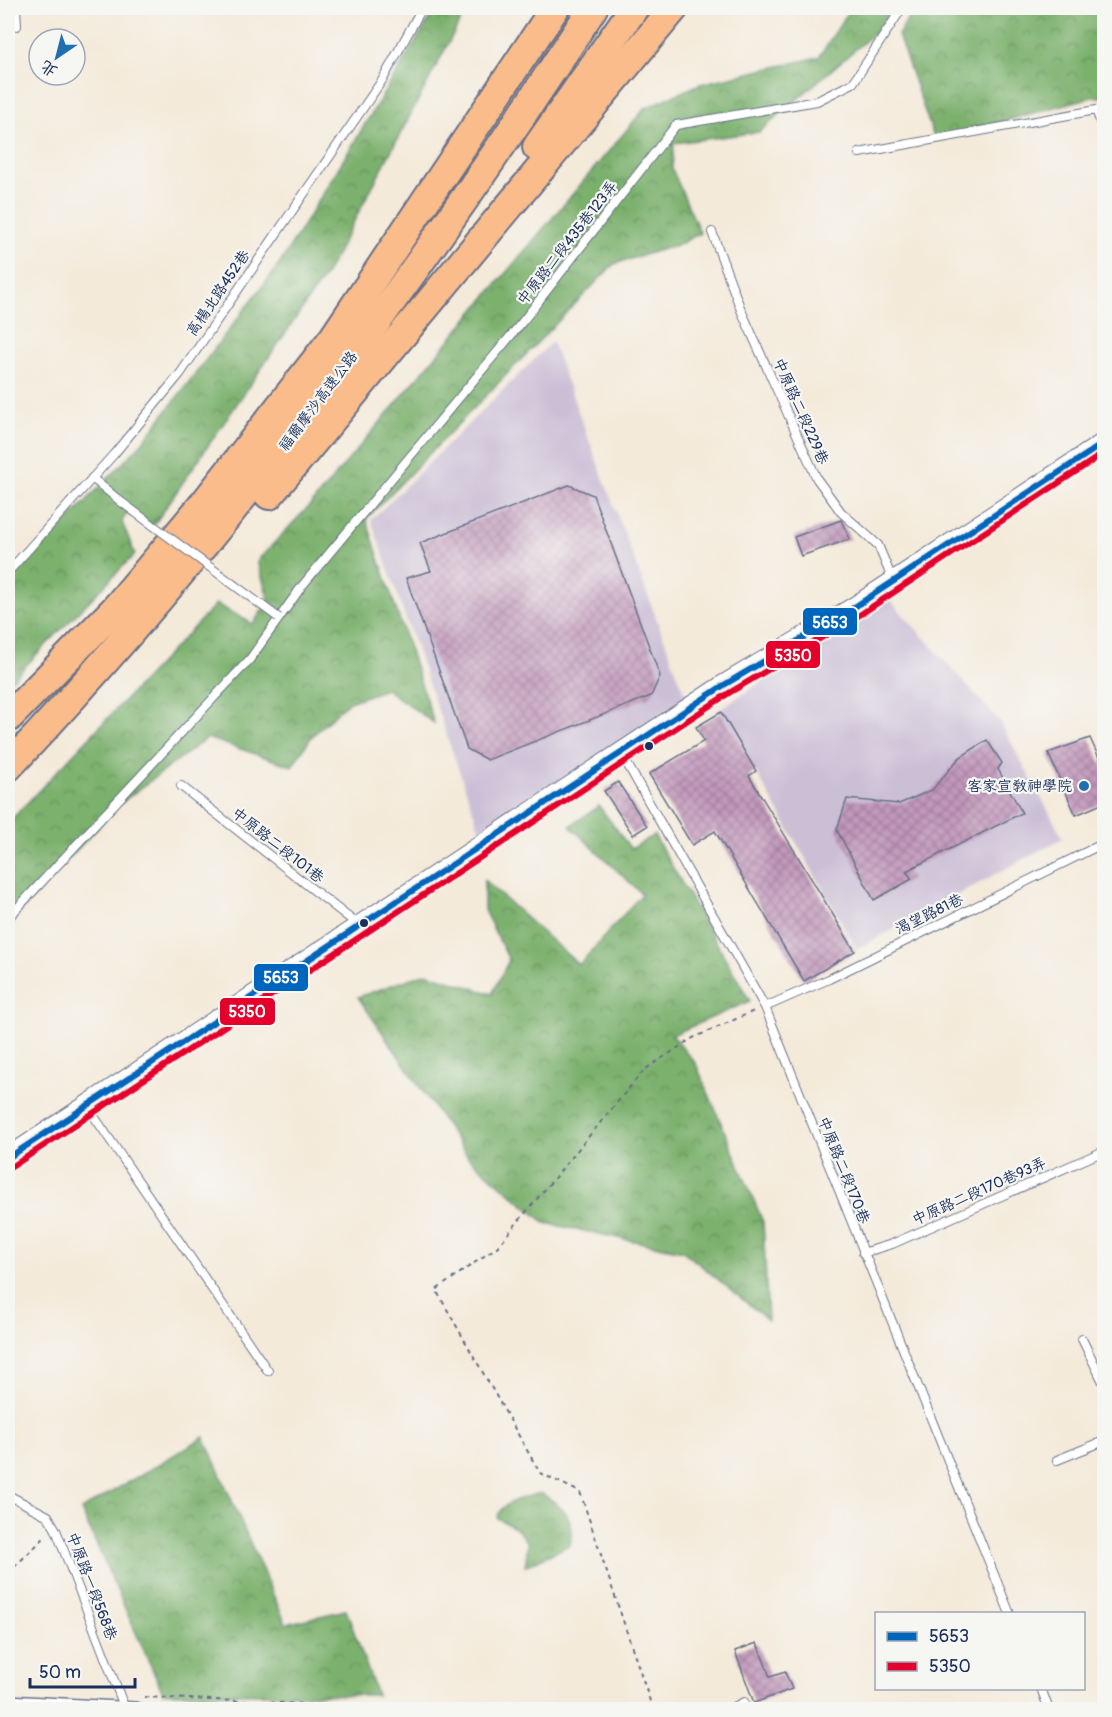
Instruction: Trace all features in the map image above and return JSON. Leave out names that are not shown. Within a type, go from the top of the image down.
[{"type":"highway","points":[[459,152],[536,8]]},
{"type":"highway","name":"福爾摩沙高速公路","points":[[8,718],[115,609],[206,501],[334,337],[555,8]]},
{"type":"highway","name":"福爾摩沙高速公路","points":[[8,766],[71,700],[241,501],[329,388],[522,116],[593,8]]},
{"type":"highway","points":[[457,266],[634,8]]},
{"type":"highway","points":[[71,700],[247,520],[674,8]]},
{"type":"street","points":[[8,1158],[724,685],[893,582],[1104,443]]},
{"type":"street","points":[[8,1703],[123,1703],[135,1710]]},
{"type":"lane","points":[[16,8],[17,26]]},
{"type":"lane","name":"高楊北路452巷","points":[[8,573],[180,374],[383,79],[422,8]]},
{"type":"lane","name":"中原路二段435巷123弄","points":[[8,918],[250,659],[302,586],[523,321],[676,125],[817,100],[853,83],[902,8]]},
{"type":"lane","points":[[859,153],[1096,110],[1104,132]]},
{"type":"lane","name":"中原路二段229巷","points":[[712,232],[741,310],[817,479],[841,512],[878,545],[893,582]]},
{"type":"lane","points":[[92,478],[279,618]]},
{"type":"lane","name":"中原路二段170巷","points":[[621,753],[765,1007],[862,1253],[1009,1612]]},
{"type":"lane","name":"中原路二段101巷","points":[[182,786],[358,925]]},
{"type":"lane","name":"渴望路81巷","points":[[765,1007],[829,979],[1104,843]]},
{"type":"lane","points":[[87,1105],[268,1371]]},
{"type":"lane","name":"中原路二段170巷93弄","points":[[862,1253],[892,1244],[1104,1151]]},
{"type":"lane","points":[[1082,1339],[1104,1384]]},
{"type":"lane","points":[[1057,1460],[1104,1441]]},
{"type":"lane","name":"中原路一段568巷","points":[[8,1495],[48,1516],[56,1530],[123,1703]]},
{"type":"lane","points":[[1041,1690],[1049,1710]]},
{"type":"lane","points":[[727,1710],[744,1702]]},
{"type":"lane","points":[[1092,1710],[1104,1706]]},
{"type":"path","points":[[653,1710],[580,1492],[540,1473],[436,1290],[497,1247],[644,1070],[693,1038],[765,1007]]},
{"type":"path","points":[[8,1573],[44,1537],[56,1530]]},
{"type":"path","points":[[123,1703],[447,1710]]},
{"type":"shaded area","points":[[552,342],[686,697],[482,836],[371,520]]},
{"type":"shaded area","points":[[889,599],[1000,722],[1063,838],[857,949],[720,709]]},
{"type":"green space","points":[[436,8],[467,8],[326,274],[153,526],[126,513],[122,522],[135,554],[8,684],[8,582],[142,443],[281,262]]},
{"type":"green space","points":[[851,8],[891,8],[879,29],[759,132],[674,143],[672,169],[700,233],[680,244],[614,264],[366,519],[434,723],[386,689],[347,703],[312,736],[292,766],[207,738],[117,806],[8,925],[8,823],[216,604],[253,624],[269,600],[257,561],[313,502],[645,108],[700,84],[819,57]]},
{"type":"green space","points":[[914,8],[1104,8],[1104,97],[1092,97],[935,140],[898,35]]},
{"type":"green space","points":[[599,806],[631,849],[654,835],[750,1001],[672,1035],[696,1064],[763,1222],[768,1320],[683,1251],[545,1223],[468,1157],[358,997],[426,973],[492,994],[509,960],[484,910],[484,880],[579,965],[642,894],[570,826]]},
{"type":"green space","points":[[204,1437],[286,1624],[346,1610],[377,1695],[163,1693],[81,1510]]},
{"type":"green space","points":[[541,1493],[566,1514],[572,1536],[570,1545],[525,1566],[528,1543],[517,1529],[497,1518],[503,1507],[522,1498]]},
{"type":"building","points":[[569,485],[593,495],[660,676],[651,696],[487,760],[467,749],[406,578],[431,571],[420,543]]},
{"type":"building","points":[[841,520],[850,539],[801,556],[794,537]]},
{"type":"building","points":[[721,712],[756,771],[749,776],[855,951],[804,981],[715,831],[692,845],[649,774],[704,741],[696,727]]},
{"type":"building","name":"客家宣教神學院","points":[[1090,738],[1104,769],[1104,803],[1076,815],[1048,753]]},
{"type":"building","points":[[987,740],[1002,763],[998,769],[1022,813],[906,871],[912,879],[874,900],[837,830],[847,799],[899,804],[932,790],[959,758]]},
{"type":"building","points":[[618,782],[647,826],[633,835],[604,791]]},
{"type":"building","points":[[757,1643],[770,1677],[785,1672],[792,1689],[754,1703],[735,1651]]},
{"type":"transit line","name":"5653","points":[[8,1158],[724,685],[853,608],[1104,443]]},
{"type":"transit line","name":"5350","points":[[13,1166],[729,693],[858,616],[1104,453]]},
{"type":"place","name":"客家宣教神學院","points":[[1084,786]]}]
